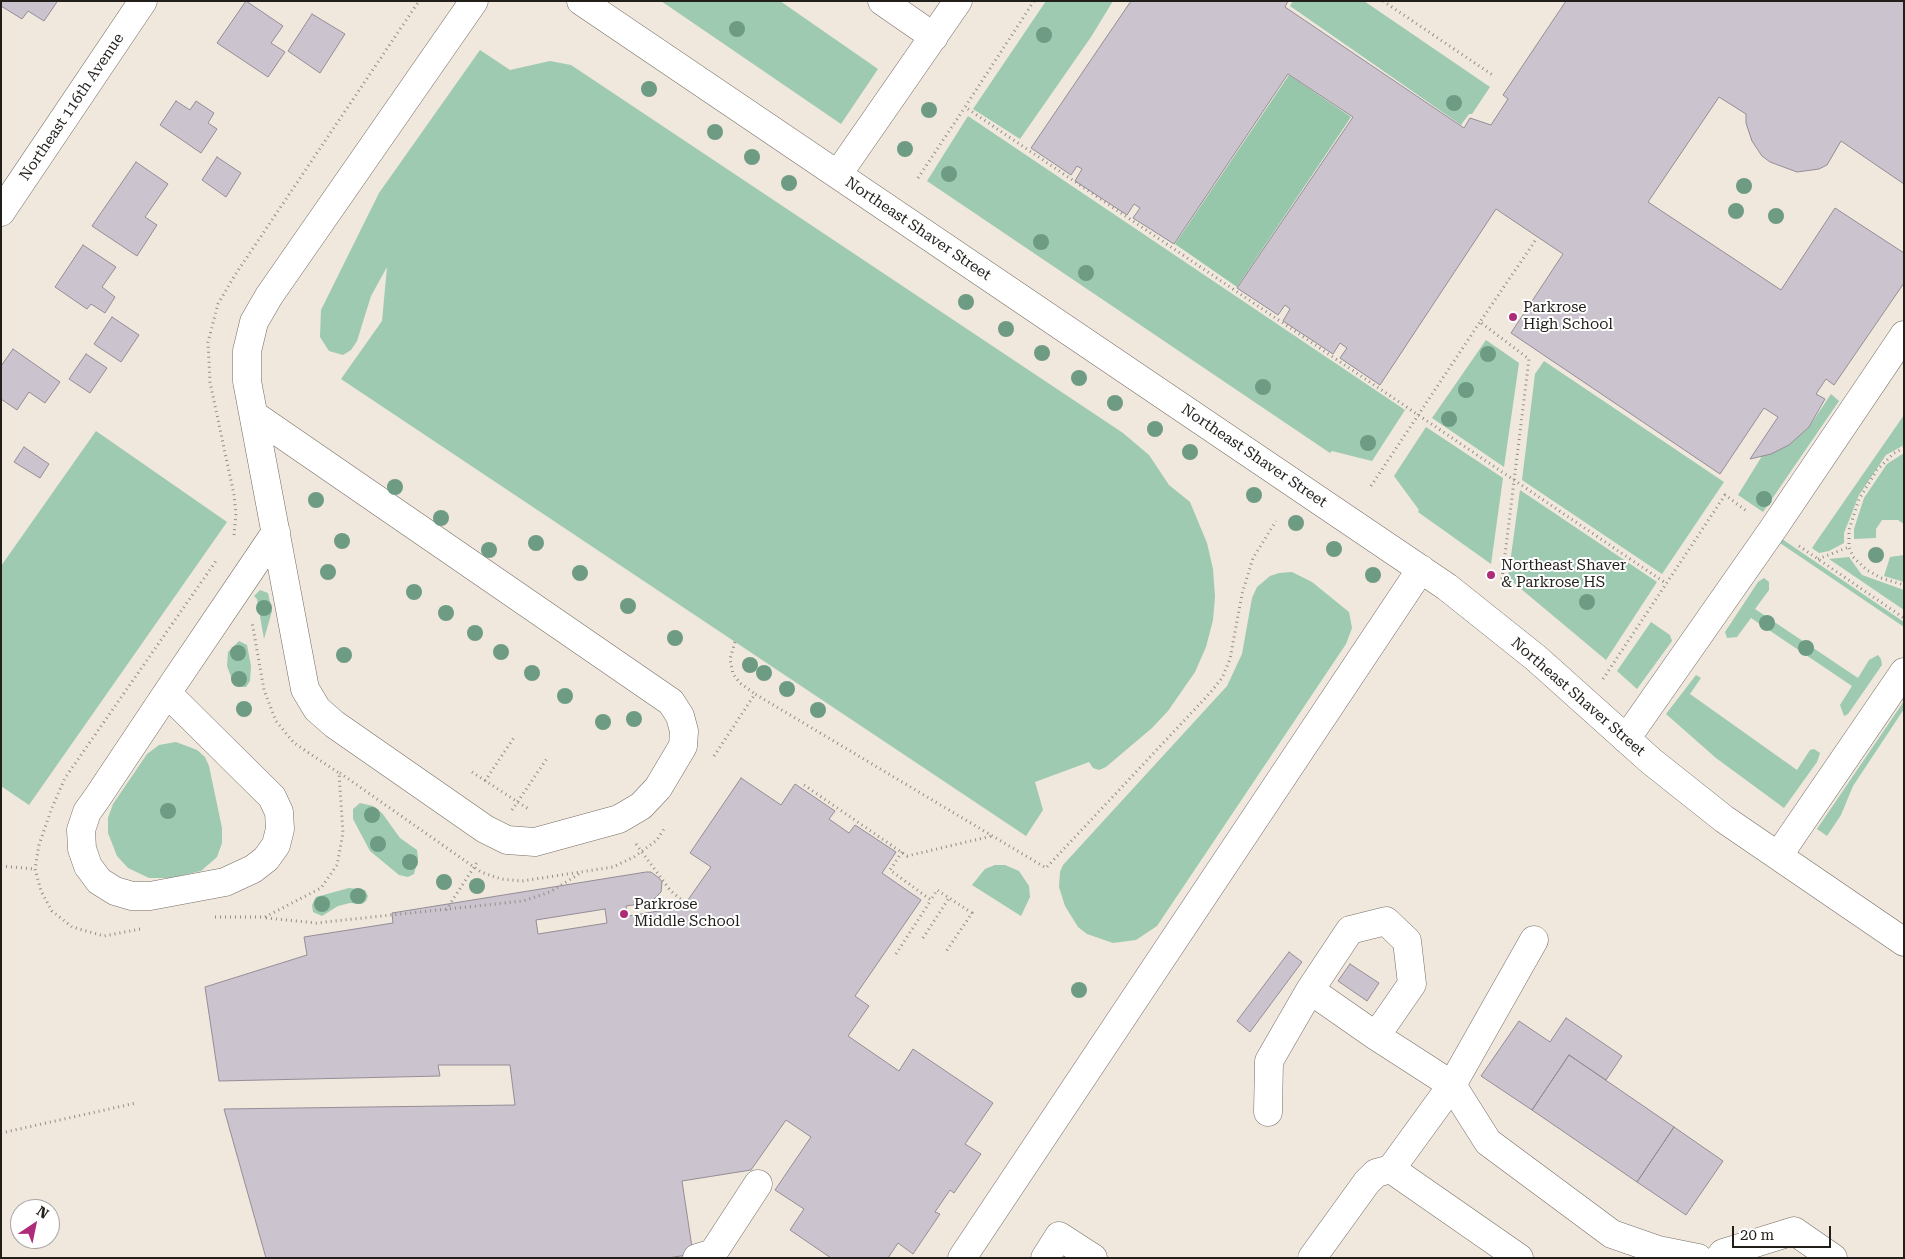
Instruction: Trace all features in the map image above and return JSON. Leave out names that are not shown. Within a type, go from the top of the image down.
[{"type":"street","name":"Northeast 116th Avenue","points":[[1,212],[143,1]]},
{"type":"street","points":[[254,416],[671,702],[680,716],[684,731],[683,746],[658,788],[641,806],[619,819],[535,842],[507,840],[485,830],[334,724],[317,709],[305,688],[247,381],[247,351],[254,322],[269,296],[474,1]]},
{"type":"street","name":"Northeast Shaver Street","points":[[581,1],[1421,569],[1528,652],[1626,739],[1724,820],[1904,942]]},
{"type":"street","points":[[882,1],[934,37]]},
{"type":"street","points":[[838,174],[958,1]]},
{"type":"street","points":[[1626,739],[1904,335]]},
{"type":"street","points":[[167,693],[272,796],[279,812],[280,829],[276,845],[266,859],[253,869],[226,882],[150,896],[132,896],[115,891],[99,881],[88,866],[82,849],[81,830],[87,812],[167,693],[276,532]]},
{"type":"street","points":[[962,1258],[1421,569]]},
{"type":"street","points":[[1778,856],[1904,672]]},
{"type":"street","points":[[1268,1112],[1270,1060],[1310,990],[1350,930],[1386,921],[1407,941],[1412,984],[1376,1036]]},
{"type":"street","points":[[1312,1258],[1366,1182],[1376,1173],[1391,1169],[1452,1085],[1534,940]]},
{"type":"street","points":[[1310,990],[1376,1036],[1452,1085],[1488,1142],[1612,1234],[1658,1250],[1717,1257],[1794,1231],[1833,1258]]},
{"type":"street","points":[[1391,1169],[1519,1258]]},
{"type":"street","points":[[710,1256],[758,1184]]},
{"type":"street","points":[[1045,1258],[1060,1236],[1093,1258]]},
{"type":"path","points":[[232,539],[235,534],[234,495],[210,382],[208,342],[218,304],[235,275],[419,1]]},
{"type":"path","points":[[918,178],[1034,1]]},
{"type":"path","points":[[1383,1],[1494,76]]},
{"type":"path","points":[[965,108],[1667,584]]},
{"type":"path","points":[[1372,486],[1537,238]]},
{"type":"path","points":[[1480,322],[1529,359],[1502,579]]},
{"type":"path","points":[[1904,448],[1894,453],[1878,470],[1859,500],[1850,530],[1849,547],[1853,557],[1867,570],[1881,578],[1904,585]]},
{"type":"path","points":[[1024,856],[1046,868],[1210,693],[1225,672],[1230,659],[1242,594],[1253,558],[1276,521]]},
{"type":"path","points":[[1818,558],[1849,547]]},
{"type":"path","points":[[142,928],[104,936],[72,927],[52,911],[41,891],[35,869],[39,845],[65,778],[217,560]]},
{"type":"path","points":[[735,642],[730,659],[733,674],[740,683],[755,694]]},
{"type":"path","points":[[486,780],[515,736]]},
{"type":"path","points":[[518,802],[548,757]]},
{"type":"path","points":[[472,772],[532,812]]},
{"type":"path","points":[[804,785],[907,856],[992,836]]},
{"type":"path","points":[[619,819],[659,877],[686,904]]},
{"type":"path","points":[[902,852],[890,870],[931,900]]},
{"type":"path","points":[[1,866],[35,869]]},
{"type":"path","points":[[265,918],[316,923],[523,901],[550,892],[580,874]]},
{"type":"path","points":[[896,954],[937,890],[972,913],[945,953]]},
{"type":"path","points":[[923,938],[949,898]]},
{"type":"path","points":[[1,1133],[136,1103]]},
{"type":"green space","points":[[661,1],[780,1],[878,69],[841,124]]},
{"type":"green space","points":[[1046,1],[1113,1],[1091,37],[1020,139],[973,109]]},
{"type":"green space","points":[[1293,1],[1364,1],[1490,87],[1472,114],[1469,114],[1461,125],[1290,6]]},
{"type":"green space","points":[[480,50],[510,70],[550,61],[571,65],[1123,433],[1149,455],[1169,485],[1190,502],[1207,543],[1213,569],[1215,597],[1213,620],[1206,647],[1195,672],[1168,711],[1152,728],[1106,767],[1099,770],[1093,768],[1089,762],[1035,782],[1043,810],[1026,836],[341,379],[382,321],[387,267],[371,296],[357,341],[351,350],[343,355],[329,351],[320,337],[321,310],[379,193]]},
{"type":"green space","points":[[1289,75],[1351,117],[1237,287],[1175,244]]},
{"type":"green space","points":[[968,116],[1405,410],[1372,461],[1332,451],[1330,453],[927,181]]},
{"type":"green space","points":[[1486,340],[1519,363],[1504,467],[1432,418]]},
{"type":"green space","points":[[1544,361],[1724,482],[1662,574],[1522,480],[1535,374]]},
{"type":"green space","points":[[1831,394],[1839,401],[1763,512],[1738,495],[1762,456],[1788,445],[1809,427]]},
{"type":"green space","points":[[1904,415],[1904,445],[1886,455],[1859,495],[1844,533],[1844,543],[1829,551],[1819,553],[1812,548]]},
{"type":"green space","points":[[1426,427],[1503,478],[1491,564],[1418,512],[1419,510],[1394,476]]},
{"type":"green space","points":[[96,431],[227,522],[29,805],[1,786],[1,566]]},
{"type":"green space","points":[[1904,453],[1904,524],[1898,520],[1882,520],[1876,529],[1876,538],[1854,539],[1854,529],[1864,498],[1887,464]]},
{"type":"green space","points":[[1520,490],[1657,582],[1606,660],[1508,578]]},
{"type":"green space","points":[[1782,539],[1904,622],[1904,627],[1780,543]]},
{"type":"green space","points":[[1904,555],[1904,582],[1884,576],[1890,557]]},
{"type":"green space","points":[[1849,557],[1862,575],[1904,590],[1904,610],[1829,559]]},
{"type":"green space","points":[[1292,572],[1312,582],[1349,612],[1352,628],[1346,644],[1157,926],[1136,940],[1113,943],[1087,934],[1078,927],[1065,906],[1059,887],[1060,872],[1063,865],[1227,686],[1242,654],[1252,598],[1257,587],[1270,576]]},
{"type":"green space","points":[[1764,578],[1769,582],[1769,590],[1755,609],[1858,678],[1869,660],[1878,655],[1881,659],[1882,665],[1848,714],[1844,716],[1840,705],[1852,686],[1751,618],[1737,637],[1727,638],[1725,632],[1758,582]]},
{"type":"green space","points":[[260,590],[268,593],[272,611],[264,639],[257,599],[254,596]]},
{"type":"green space","points":[[1651,622],[1670,635],[1672,641],[1637,689],[1617,671]]},
{"type":"green space","points":[[239,641],[247,645],[251,666],[250,681],[246,687],[241,687],[233,682],[227,666],[228,652]]},
{"type":"green space","points":[[1696,675],[1701,678],[1690,694],[1797,770],[1810,750],[1814,749],[1820,753],[1817,762],[1784,808],[1716,758],[1666,714]]},
{"type":"green space","points":[[1904,701],[1904,709],[1853,786],[1841,815],[1827,836],[1817,829]]},
{"type":"green space","points":[[176,742],[197,750],[205,757],[209,766],[222,828],[222,843],[217,857],[201,871],[171,878],[149,878],[128,868],[117,856],[108,833],[108,818],[113,804],[147,754],[159,745]]},
{"type":"green space","points":[[360,803],[373,806],[382,813],[400,838],[417,850],[418,858],[414,874],[408,877],[399,875],[370,851],[353,819],[353,809]]},
{"type":"green space","points":[[995,865],[1005,865],[1019,871],[1029,886],[1030,897],[1021,916],[972,885],[985,869]]},
{"type":"green space","points":[[349,888],[365,890],[368,896],[366,901],[362,904],[350,903],[338,906],[322,916],[313,912],[312,905],[316,897]]},
{"type":"building","points":[[1,1],[57,2],[44,21],[28,11],[22,19],[1,6]]},
{"type":"building","points":[[246,1],[283,26],[271,43],[285,52],[268,77],[217,43]]},
{"type":"building","points":[[1131,1],[1288,1],[1285,7],[1464,128],[1470,118],[1491,125],[1508,99],[1503,95],[1566,1],[1904,1],[1904,184],[1841,141],[1827,165],[1819,169],[1797,172],[1770,162],[1762,156],[1752,141],[1746,123],[1746,114],[1719,97],[1648,202],[1781,290],[1835,208],[1904,253],[1904,283],[1834,385],[1826,379],[1816,394],[1825,399],[1809,427],[1789,445],[1771,454],[1750,459],[1778,417],[1764,408],[1720,474],[1511,333],[1563,254],[1496,209],[1380,385],[1340,358],[1347,348],[1340,343],[1333,354],[1283,321],[1290,309],[1285,305],[1278,315],[1237,288],[1353,117],[1288,74],[1174,244],[1133,218],[1140,208],[1134,204],[1127,215],[1075,181],[1082,169],[1077,166],[1071,175],[1031,148]]},
{"type":"building","points":[[312,14],[345,34],[320,73],[288,51]]},
{"type":"building","points":[[176,101],[190,110],[196,101],[214,113],[208,123],[217,129],[201,153],[160,125]]},
{"type":"building","points":[[217,157],[241,173],[226,197],[202,180]]},
{"type":"building","points":[[136,162],[168,184],[145,217],[157,225],[137,256],[92,226]]},
{"type":"building","points":[[83,245],[116,267],[102,287],[115,297],[105,313],[91,304],[87,309],[55,287]]},
{"type":"building","points":[[112,317],[139,335],[121,362],[94,344]]},
{"type":"building","points":[[13,349],[60,382],[45,403],[29,392],[17,410],[1,399],[1,366]]},
{"type":"building","points":[[86,354],[107,368],[90,393],[69,379]]},
{"type":"building","points":[[24,447],[49,464],[40,478],[14,462]]},
{"type":"building","points":[[741,778],[781,805],[795,784],[835,811],[829,819],[849,833],[855,825],[896,852],[882,873],[921,900],[855,996],[869,1006],[848,1036],[899,1071],[913,1049],[993,1103],[965,1144],[981,1154],[954,1193],[950,1190],[935,1212],[940,1214],[913,1254],[898,1243],[888,1258],[831,1258],[790,1230],[804,1209],[775,1190],[811,1137],[786,1120],[751,1170],[682,1181],[693,1254],[668,1258],[266,1258],[224,1109],[515,1105],[510,1065],[438,1065],[440,1076],[219,1081],[205,987],[307,955],[304,937],[393,923],[392,913],[646,872],[651,872],[662,882],[661,892],[651,902],[626,906],[628,916],[683,907],[711,867],[690,853]],"holes":[[[605,909],[607,923],[538,934],[536,920]]]},
{"type":"building","points":[[1289,952],[1302,962],[1250,1032],[1237,1021]]},
{"type":"building","points":[[1350,964],[1379,983],[1367,1001],[1338,981]]},
{"type":"building","points":[[1566,1018],[1622,1056],[1606,1080],[1569,1055],[1532,1110],[1481,1076],[1519,1021],[1550,1042]]},
{"type":"building","points":[[1569,1055],[1674,1127],[1637,1182],[1532,1110]]},
{"type":"building","points":[[1674,1127],[1723,1161],[1686,1215],[1637,1182]]},
{"type":"place","name":"Parkrose High School","points":[[1513,317]]},
{"type":"place","name":"Northeast Shaver & Parkrose HS","points":[[1491,575]]},
{"type":"place","name":"Parkrose Middle School","points":[[624,914]]}]
